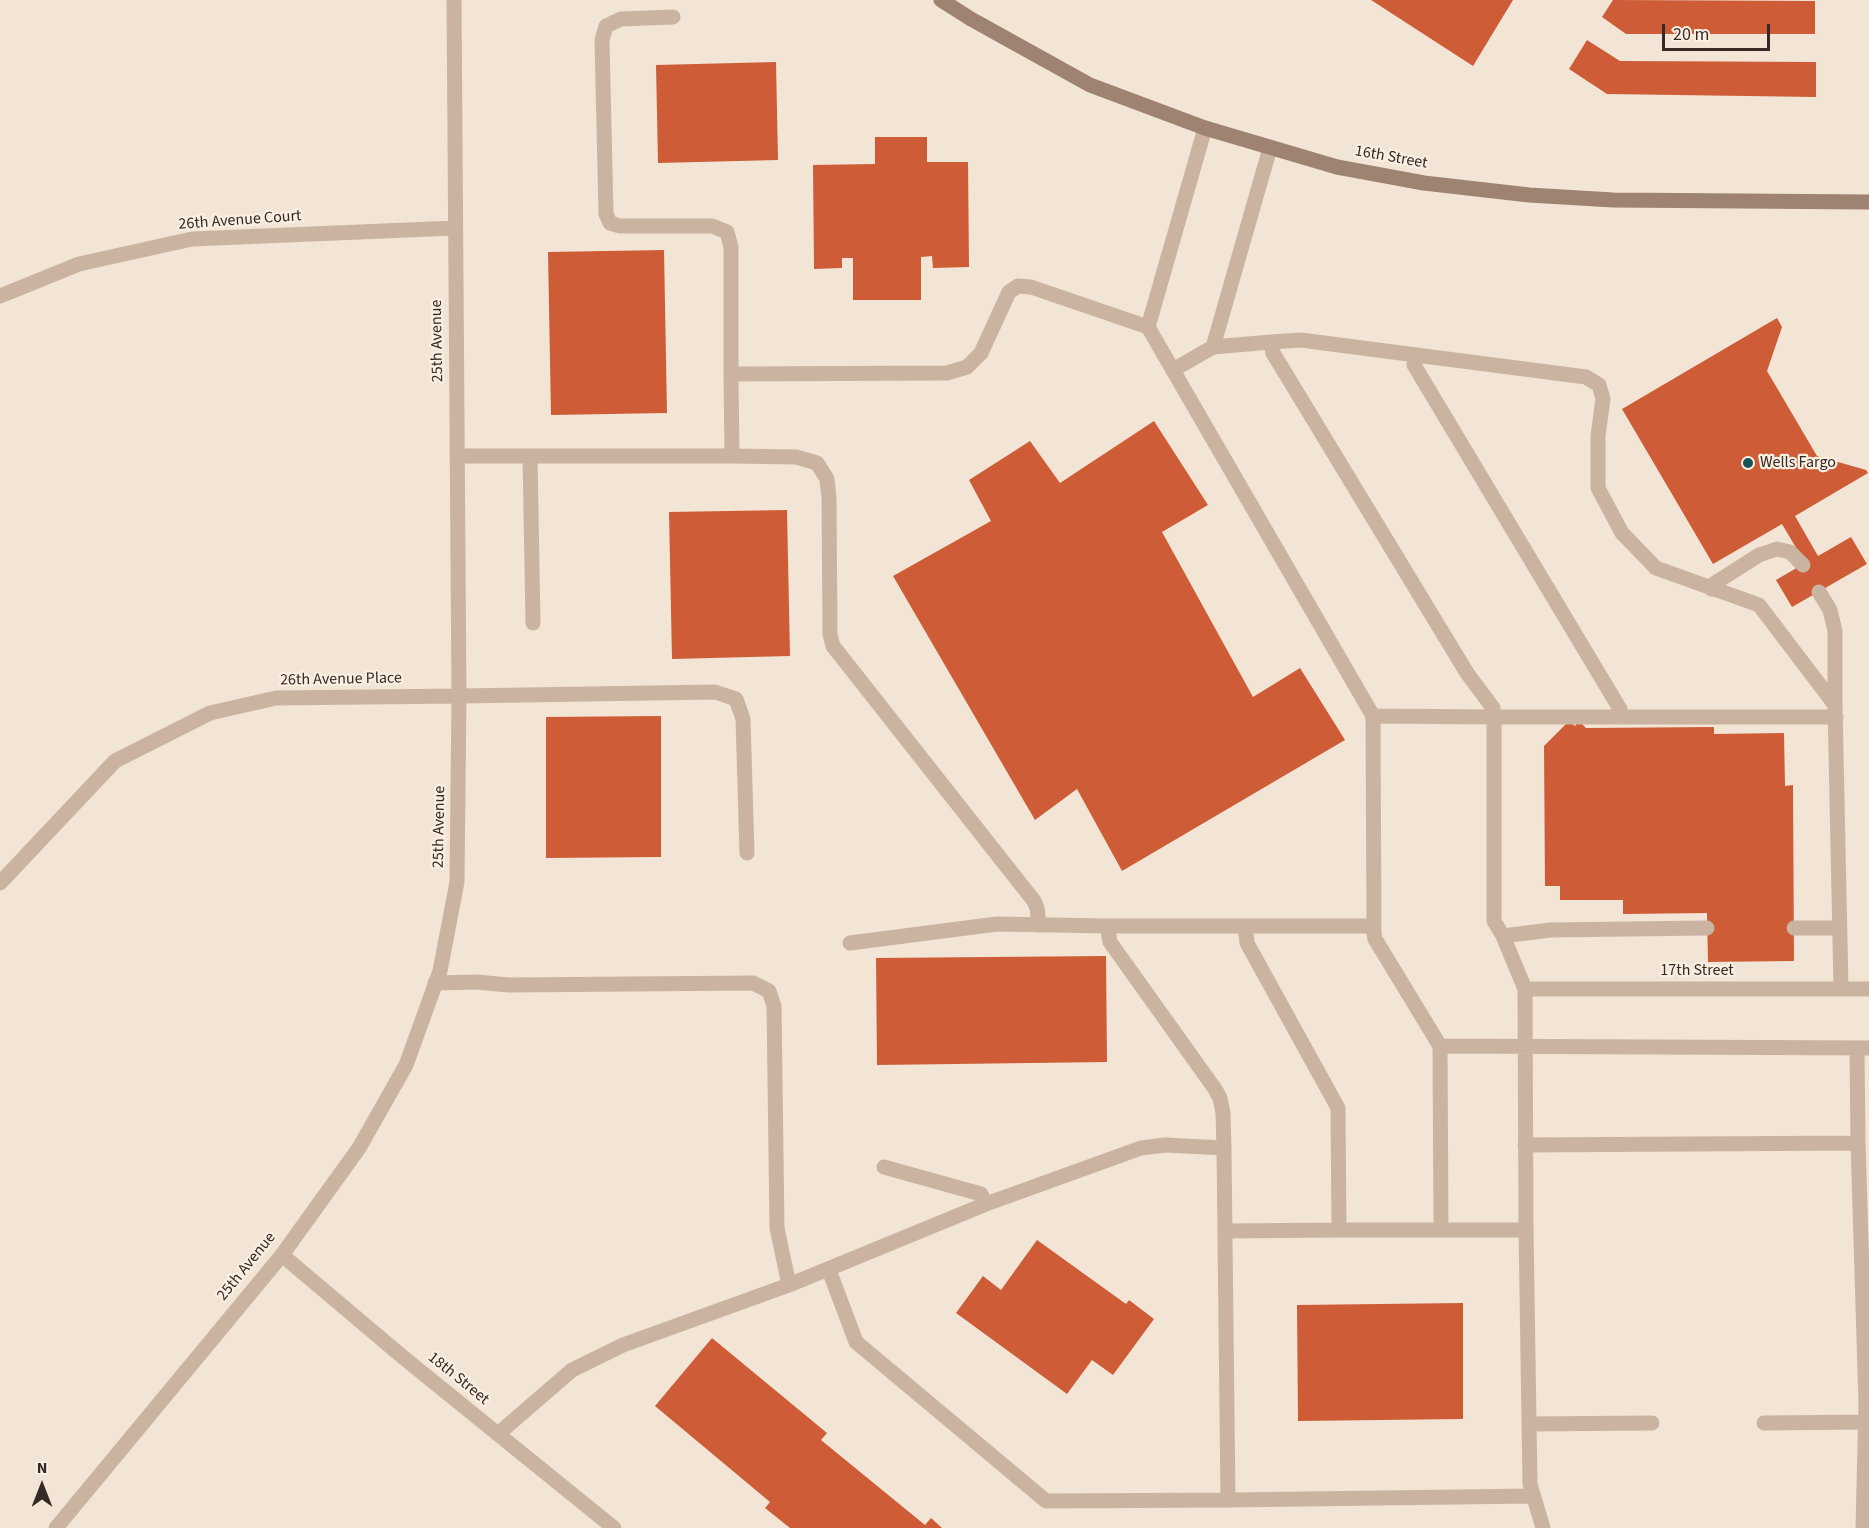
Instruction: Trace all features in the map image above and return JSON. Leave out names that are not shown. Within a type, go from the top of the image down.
[{"type":"main road","name":"16th Street","points":[[941,0],[1090,85],[1205,128],[1337,167],[1424,183],[1529,195],[1613,200],[1869,202]]},
{"type":"street","name":"25th Avenue","points":[[56,1528],[282,1255],[365,1137],[406,1065],[440,971],[457,882],[459,696],[454,0]]},
{"type":"street","points":[[673,18],[621,19],[606,26],[602,40],[606,214],[610,223],[620,226],[712,226],[727,232],[730,247],[732,456]]},
{"type":"street","points":[[1148,327],[1205,128]]},
{"type":"street","points":[[1213,347],[1270,148]]},
{"type":"street","name":"26th Avenue Court","points":[[0,296],[79,264],[192,239],[454,228]]},
{"type":"street","points":[[731,374],[947,373],[967,367],[981,353],[1009,292],[1018,286],[1031,287],[1148,327],[1373,716],[1375,939],[1440,1046],[1442,1230]]},
{"type":"street","points":[[1173,370],[1213,347],[1301,340],[1586,377],[1599,385],[1603,399],[1598,436],[1598,488],[1622,532],[1656,568],[1759,605],[1835,711]]},
{"type":"street","points":[[1271,342],[1273,353],[1467,673],[1493,708],[1494,921],[1503,936],[1525,989],[1530,1484],[1543,1528]]},
{"type":"street","points":[[1416,355],[1414,365],[1620,709],[1622,717]]},
{"type":"street","points":[[457,456],[796,457],[817,463],[827,479],[829,498],[830,634],[833,646],[1034,902],[1039,925]]},
{"type":"street","points":[[531,456],[533,623]]},
{"type":"street","points":[[1711,589],[1712,585],[1759,555],[1778,549],[1790,552],[1803,565]]},
{"type":"street","points":[[1819,592],[1830,610],[1835,631],[1841,989]]},
{"type":"street","name":"26th Avenue Place","points":[[0,883],[115,761],[210,713],[276,698],[715,692],[736,699],[743,719],[747,853]]},
{"type":"street","points":[[1373,716],[1622,717],[1835,711]]},
{"type":"street","points":[[850,943],[997,924],[1374,926]]},
{"type":"street","points":[[1107,926],[1110,942],[1220,1098],[1224,1148],[1228,1500]]},
{"type":"street","points":[[1245,926],[1247,943],[1338,1108],[1339,1230]]},
{"type":"street","points":[[1503,936],[1550,930],[1707,928]]},
{"type":"street","points":[[1794,928],[1839,928]]},
{"type":"street","points":[[435,983],[753,984],[769,991],[774,1006],[777,1228],[789,1285]]},
{"type":"street","name":"17th Street","points":[[1525,989],[1869,989]]},
{"type":"street","points":[[1440,1046],[1863,1048],[1858,1143],[1865,1422],[1863,1528]]},
{"type":"street","points":[[1525,1145],[1858,1143]]},
{"type":"street","points":[[498,1434],[572,1370],[622,1345],[789,1285],[986,1204],[1141,1148],[1164,1145],[1224,1148]]},
{"type":"street","points":[[884,1167],[981,1194],[986,1204]]},
{"type":"street","points":[[1225,1231],[1526,1230]]},
{"type":"street","name":"18th Street","points":[[282,1255],[404,1358],[614,1528]]},
{"type":"street","points":[[828,1270],[856,1342],[1046,1501],[1533,1496]]},
{"type":"street","points":[[1764,1423],[1865,1422]]},
{"type":"street","points":[[1529,1424],[1652,1423]]},
{"type":"building","points":[[1371,0],[1513,0],[1473,66]]},
{"type":"building","points":[[1613,0],[1815,1],[1815,34],[1626,34],[1602,17]]},
{"type":"building","points":[[1587,40],[1620,61],[1816,62],[1816,97],[1607,94],[1569,69]]},
{"type":"building","points":[[776,62],[778,160],[658,163],[656,65]]},
{"type":"building","points":[[875,137],[927,137],[927,162],[968,162],[969,267],[933,268],[932,256],[921,257],[921,300],[853,300],[853,258],[842,258],[842,268],[814,269],[813,165],[875,164]]},
{"type":"building","points":[[664,250],[667,413],[551,415],[548,252]]},
{"type":"building","name":"Wells Fargo","points":[[1777,318],[1782,327],[1767,371],[1817,456],[1866,470],[1868,473],[1795,516],[1818,556],[1851,537],[1867,564],[1792,607],[1776,580],[1805,563],[1782,524],[1713,564],[1622,409]]},
{"type":"building","points":[[1154,421],[1208,505],[1162,532],[1253,697],[1300,668],[1345,740],[1122,871],[1077,789],[1035,820],[893,576],[991,521],[969,480],[1030,441],[1060,483]]},
{"type":"building","points":[[787,510],[790,656],[672,659],[669,512]]},
{"type":"building","points":[[661,716],[661,857],[546,858],[546,717]]},
{"type":"building","points":[[1569,721],[1575,726],[1579,721],[1586,728],[1714,727],[1714,734],[1784,733],[1785,786],[1793,785],[1794,961],[1708,962],[1707,913],[1623,914],[1623,900],[1560,900],[1560,886],[1545,886],[1544,746]]},
{"type":"building","points":[[1106,956],[1107,1062],[877,1065],[876,958]]},
{"type":"building","points":[[1037,1240],[1126,1304],[1129,1300],[1154,1319],[1113,1375],[1092,1360],[1067,1394],[956,1313],[983,1276],[1001,1290]]},
{"type":"building","points":[[1463,1303],[1463,1419],[1298,1421],[1297,1305]]},
{"type":"building","points":[[712,1338],[827,1433],[821,1440],[925,1525],[931,1518],[942,1528],[790,1528],[765,1508],[770,1502],[655,1406]]},
{"type":"place","name":"Wells Fargo","points":[[1748,463]]}]
